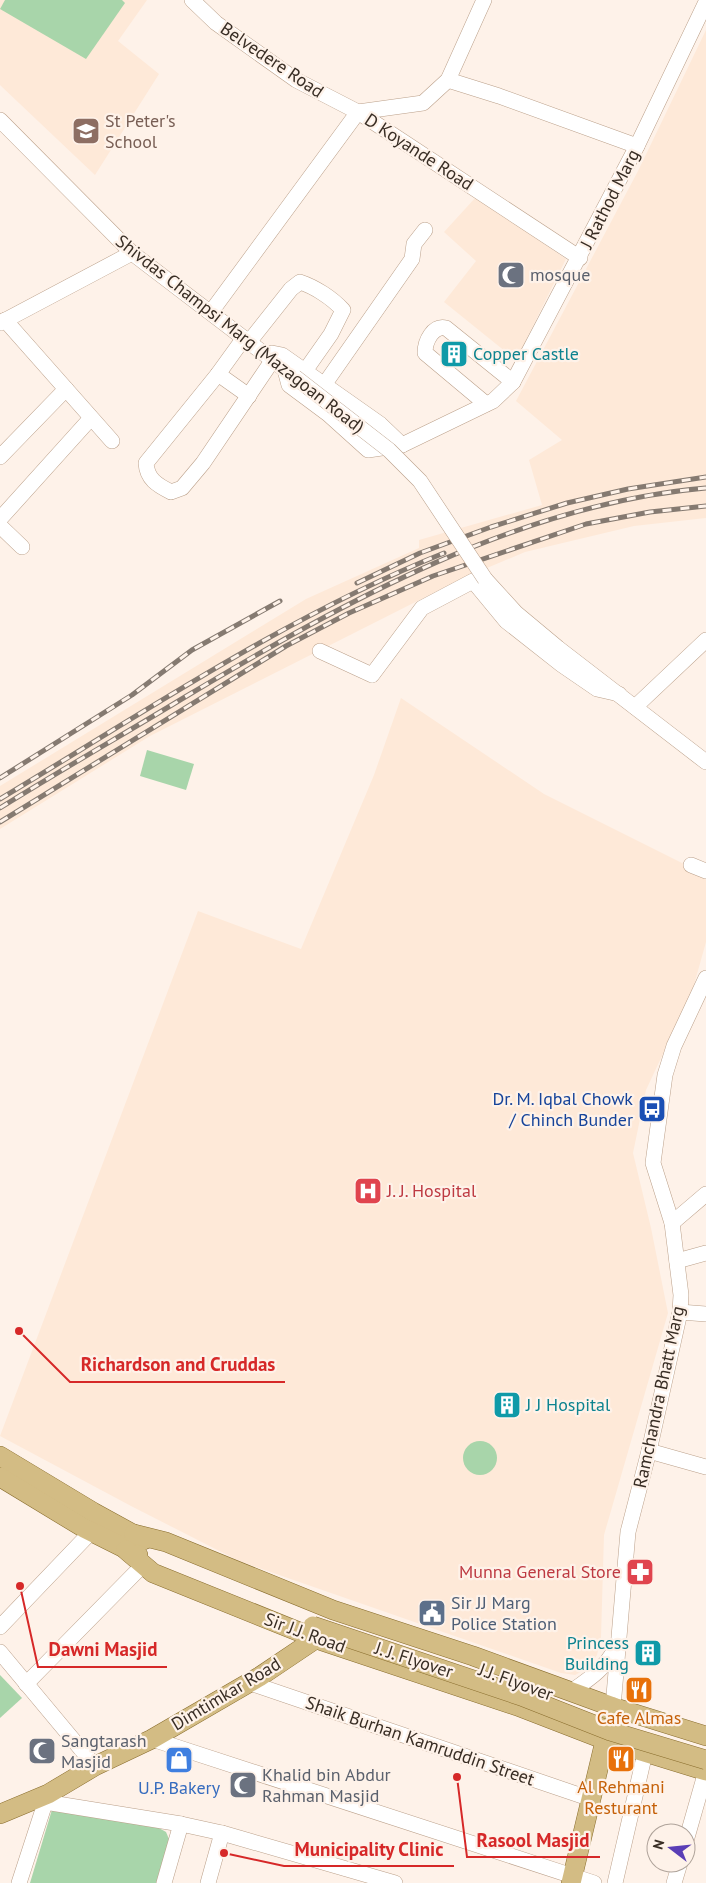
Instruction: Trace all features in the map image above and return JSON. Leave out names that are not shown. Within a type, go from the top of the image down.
[{"type":"main road","points":[[0,1456],[93,1512],[130,1542]]},
{"type":"main road","points":[[0,1477],[91,1532],[130,1542]]},
{"type":"main road","name":"Sir J.J. Road","points":[[706,1736],[613,1707],[473,1656],[333,1610],[166,1542],[130,1542],[143,1565],[153,1573],[315,1626],[605,1740],[706,1771]]},
{"type":"main road","name":"J. J. Flyover","points":[[130,1542],[315,1626],[520,1696],[610,1731],[706,1760]]},
{"type":"main road","name":"Dimtimkar Road","points":[[0,1814],[47,1798],[95,1766],[152,1739],[250,1683],[315,1626]]},
{"type":"main road","name":"J.J. Flyover","points":[[315,1626],[525,1685],[614,1719],[706,1747]]},
{"type":"main road","points":[[571,1880],[613,1707]]},
{"type":"street","name":"Belvedere Road","points":[[192,0],[216,24],[296,80],[358,112]]},
{"type":"street","points":[[484,0],[448,80],[499,96],[637,146]]},
{"type":"street","name":"J Rathod Marg","points":[[289,369],[289,385],[328,414],[368,450],[402,445],[493,401],[513,382],[580,258],[637,146],[706,2]]},
{"type":"street","name":"D Koyande Road","points":[[358,112],[423,103],[448,80]]},
{"type":"street","name":"D Koyande Road","points":[[358,112],[580,258]]},
{"type":"street","points":[[211,312],[358,112]]},
{"type":"street","name":"Shivdas Champsi Marg (Mazagoan Road)","points":[[0,120],[132,253],[250,343],[289,369],[388,450],[420,480],[486,579],[516,613],[706,762]]},
{"type":"street","points":[[324,384],[412,259],[414,244],[425,230]]},
{"type":"street","points":[[112,441],[66,389],[2,322],[132,253]]},
{"type":"street","points":[[300,282],[307,284],[335,302],[343,310],[331,334],[289,369],[250,396],[182,488],[171,492],[160,486],[149,477],[146,463],[218,374],[250,343],[291,289],[300,282]]},
{"type":"street","points":[[486,404],[425,353],[427,342],[436,330],[446,328],[513,382]]},
{"type":"street","points":[[250,343],[282,355],[289,369],[324,384],[380,424],[402,445]]},
{"type":"street","points":[[218,374],[250,396]]},
{"type":"street","points":[[0,457],[66,389]]},
{"type":"street","points":[[0,519],[91,418]]},
{"type":"street","points":[[0,526],[22,546]]},
{"type":"street","points":[[320,651],[372,675],[422,608],[473,581],[506,621],[562,665],[597,689],[619,694]]},
{"type":"street","points":[[635,707],[706,640]]},
{"type":"street","points":[[691,864],[706,871]]},
{"type":"street","name":"Ramchandra Bhatt Marg","points":[[613,1707],[628,1532],[649,1451],[680,1312],[681,1295],[672,1223],[653,1163],[665,1076],[674,1046],[706,978]]},
{"type":"street","points":[[672,1223],[706,1194]]},
{"type":"street","points":[[677,1261],[706,1253]]},
{"type":"street","points":[[680,1312],[706,1314]]},
{"type":"street","points":[[649,1451],[706,1467]]},
{"type":"street","points":[[0,1628],[91,1532]]},
{"type":"street","points":[[26,1684],[143,1565]]},
{"type":"street","points":[[572,1691],[593,1677],[608,1663],[619,1644]]},
{"type":"street","points":[[0,1652],[95,1766]]},
{"type":"street","name":"Shaik Burhan Kamruddin Street","points":[[250,1683],[591,1799]]},
{"type":"street","points":[[152,1739],[571,1880],[594,1883]]},
{"type":"street","points":[[615,1883],[645,1753]]},
{"type":"street","points":[[691,1823],[706,1771]]},
{"type":"street","points":[[19,1883],[47,1798],[222,1833],[395,1883]]},
{"type":"street","points":[[164,1883],[181,1824]]},
{"type":"street","points":[[208,1883],[222,1833]]},
{"type":"shaded area","name":"St Peter's School","points":[[0,0],[147,0],[118,41],[159,74],[95,175],[0,85]]},
{"type":"shaded area","points":[[706,30],[706,518],[634,526],[525,552],[461,579],[150,736],[0,829],[0,786],[306,599],[419,548],[419,540],[542,505],[529,460],[562,440],[516,401],[638,171]]},
{"type":"shaded area","points":[[476,197],[566,259],[516,360],[444,302],[476,261],[444,232]]},
{"type":"shaded area","name":"J. J. Hospital","points":[[401,698],[544,794],[706,875],[706,942],[692,992],[646,1090],[633,1153],[651,1228],[668,1313],[604,1535],[601,1637],[597,1655],[588,1668],[575,1675],[561,1673],[239,1561],[0,1436],[198,911],[301,949],[374,775]]},
{"type":"green space","points":[[5,0],[122,0],[125,3],[86,59],[0,9]]},
{"type":"green space","points":[[147,750],[194,764],[186,790],[140,776]]},
{"type":"green space","points":[[480,1441],[487,1442],[492,1446],[496,1451],[496,1465],[492,1470],[487,1474],[480,1475],[473,1474],[468,1470],[464,1465],[463,1458],[464,1451],[468,1446],[473,1442]]},
{"type":"green space","points":[[0,1675],[22,1698],[0,1718]]},
{"type":"green space","points":[[54,1803],[159,1828],[166,1832],[169,1839],[161,1883],[30,1883]]},
{"type":"railway","points":[[357,583],[420,553],[491,527],[567,503],[628,489],[706,477]]},
{"type":"railway","points":[[0,808],[245,661],[370,593],[435,563],[501,536],[568,514],[636,498],[706,488]]},
{"type":"railway","points":[[0,822],[286,646],[349,613],[433,576],[586,524],[650,512],[706,506]]},
{"type":"railway","points":[[0,799],[218,667],[273,636],[386,578],[444,553]]},
{"type":"railway","points":[[0,778],[132,695],[192,650],[280,601]]},
{"type":"place","name":"St Peter's School","points":[[86,131]]},
{"type":"place","name":"mosque","points":[[511,275]]},
{"type":"place","name":"Copper Castle","points":[[454,354]]},
{"type":"place","name":"Dr. M. Iqbal Chowk / Chinch Bunder","points":[[652,1109]]},
{"type":"place","name":"J. J. Hospital","points":[[368,1191]]},
{"type":"place","name":"Richardson and Cruddas","points":[[19,1331]]},
{"type":"place","name":"J J Hospital","points":[[507,1405]]},
{"type":"place","name":"Munna General Store","points":[[640,1572]]},
{"type":"place","name":"Dawni Masjid","points":[[20,1586]]},
{"type":"place","name":"Sir JJ Marg Police Station","points":[[432,1613]]},
{"type":"place","name":"Princess Building","points":[[648,1653]]},
{"type":"place","name":"Cafe Almas","points":[[639,1690]]},
{"type":"place","name":"Sangtarash Masjid","points":[[42,1751]]},
{"type":"place","name":"Al Rehmani Resturant","points":[[621,1759]]},
{"type":"place","name":"U.P. Bakery","points":[[179,1760]]},
{"type":"place","name":"Rasool Masjid","points":[[457,1777]]},
{"type":"place","name":"Khalid bin Abdur Rahman Masjid","points":[[243,1785]]},
{"type":"place","name":"Municipality Clinic","points":[[224,1853]]}]
